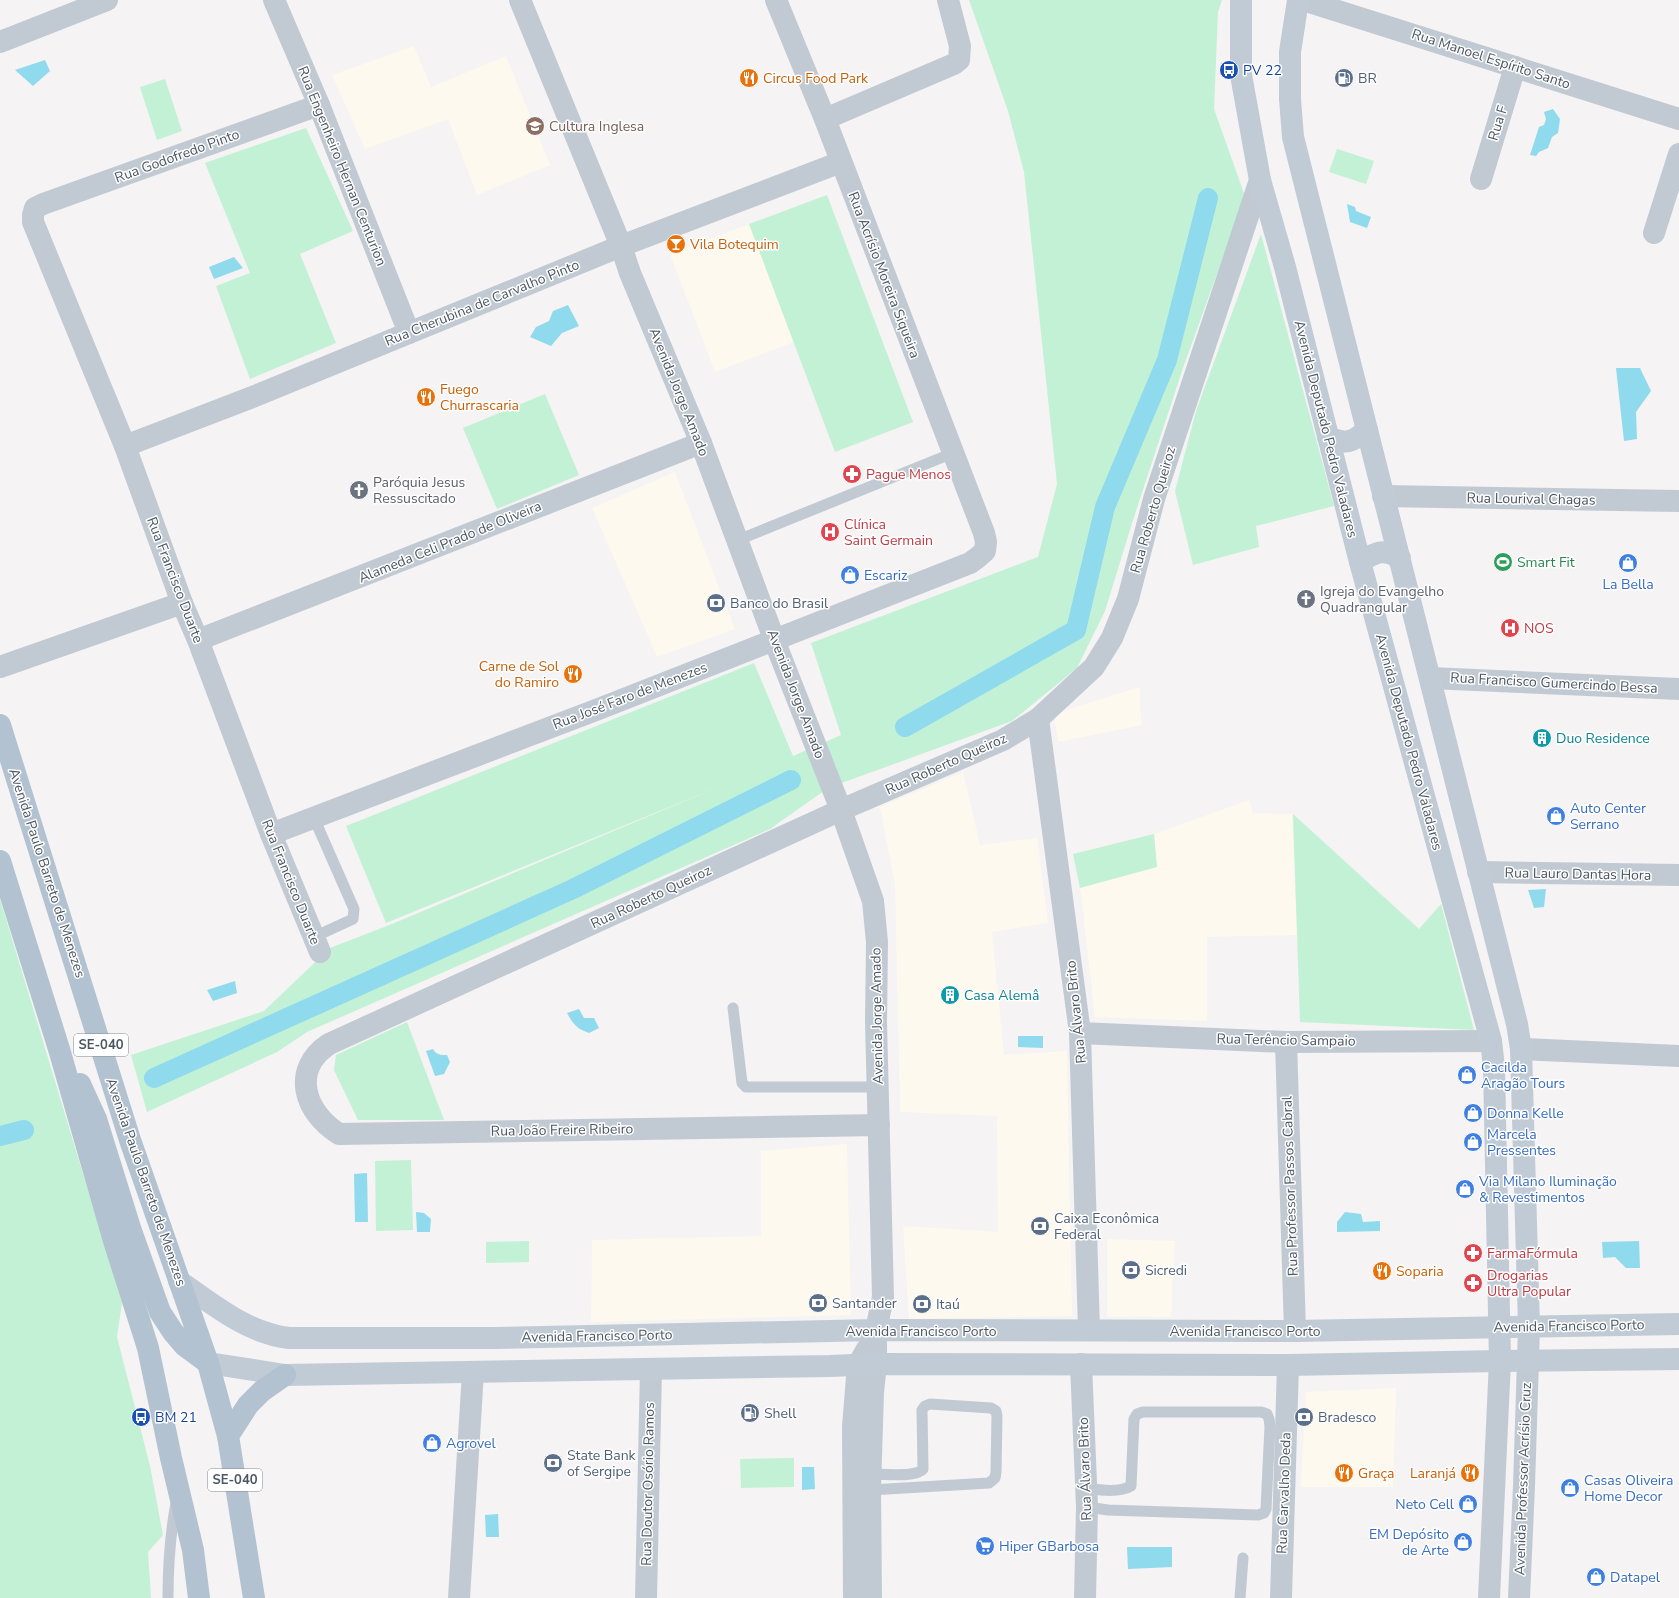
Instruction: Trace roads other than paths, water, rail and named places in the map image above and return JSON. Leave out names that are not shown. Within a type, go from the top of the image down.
[{"type":"main road","name":"Avenida Deputado Pedro Valadares","points":[[1241,0],[1241,75],[1260,180],[1285,267],[1360,562],[1491,1041],[1494,1075],[1498,1326],[1500,1360]]},
{"type":"main road","points":[[1298,0],[1290,52],[1290,99],[1293,137],[1517,1024],[1521,1048],[1529,1327],[1528,1360]]},
{"type":"main road","points":[[1328,437],[1340,442],[1348,442],[1357,439],[1368,430]]},
{"type":"main road","points":[[1360,562],[1381,552],[1390,552],[1400,558]]},
{"type":"main road","name":"Avenida Paulo Barreto de Menezes","points":[[0,725],[130,1140],[208,1364],[228,1436],[254,1598]]},
{"type":"main road","name":"SE-040","points":[[0,861],[59,1049],[114,1241],[148,1348],[171,1458],[193,1550],[199,1598]]},
{"type":"main road","points":[[59,1049],[84,1091],[96,1118],[131,1231],[160,1312],[173,1332],[185,1346],[208,1364],[285,1375],[867,1364],[1288,1365],[1500,1360],[1679,1359]]},
{"type":"main road","name":"Avenida Francisco Porto","points":[[180,1281],[234,1318],[276,1337],[289,1338],[503,1337],[876,1330],[1295,1331],[1498,1326],[1529,1327],[1679,1324]]},
{"type":"main road","points":[[228,1436],[248,1405],[262,1391],[285,1375]]},
{"type":"street","points":[[0,42],[107,0]]},
{"type":"street","name":"Rua Engenheiro Hernan Centurion","points":[[274,0],[319,105],[409,333]]},
{"type":"street","name":"Avenida Jorge Amado","points":[[520,0],[621,246],[630,273],[701,443],[841,810],[873,901],[877,942],[876,1022],[883,1298],[867,1364]]},
{"type":"street","name":"Rua Acrísio Moreira Siqueira","points":[[776,0],[841,162],[984,533],[986,542],[985,551]]},
{"type":"street","points":[[824,119],[954,64],[959,60],[960,46],[948,0]]},
{"type":"street","name":"Rua Manoel Espírito Santo","points":[[1303,0],[1679,119]]},
{"type":"street","name":"Rua F","points":[[1481,179],[1515,67]]},
{"type":"street","name":"Rua Godofredo Pinto","points":[[35,208],[319,105]]},
{"type":"street","points":[[1654,233],[1679,154]]},
{"type":"street","name":"Rua Cherubina de Carvalho Pinto","points":[[125,446],[255,396],[621,246],[841,162]]},
{"type":"street","name":"Rua Roberto Queiroz","points":[[316,1055],[329,1044],[841,810],[1003,740],[1038,719],[1094,667],[1112,638],[1128,599],[1154,499],[1260,180]]},
{"type":"street","name":"Rua Francisco Duarte","points":[[35,208],[33,222],[125,446],[182,603],[198,640],[271,834],[317,945]]},
{"type":"street","name":"Alameda Celi Prado de Oliveira","points":[[198,640],[701,443]]},
{"type":"street","name":"Rua Lourival Chagas","points":[[1383,496],[1679,501]]},
{"type":"street","name":"Rua José Faro de Menezes","points":[[271,834],[596,710],[970,563],[985,551]]},
{"type":"street","points":[[0,667],[182,603]]},
{"type":"street","name":"Rua Francisco Gumercindo Bessa","points":[[1430,678],[1679,689]]},
{"type":"street","name":"Rua Álvaro Brito","points":[[1038,719],[1080,1033],[1088,1330]]},
{"type":"street","name":"Rua Lauro Dantas Hora","points":[[1478,872],[1679,875]]},
{"type":"street","name":"Rua Terêncio Sampaio","points":[[1080,1033],[1286,1042],[1491,1041]]},
{"type":"street","name":"Rua Professor Passos Cabral","points":[[1286,1042],[1295,1331]]},
{"type":"street","points":[[1521,1048],[1679,1056]]},
{"type":"street","name":"Rua João Freire Ribeiro","points":[[316,1055],[307,1070],[305,1084],[309,1102],[327,1127],[339,1134],[879,1125]]},
{"type":"street","name":"Avenida Professor Acrísio Cruz","points":[[1489,1598],[1500,1360]]},
{"type":"street","name":"Avenida Professor Acrísio Cruz","points":[[1519,1598],[1528,1360]]},
{"type":"street","points":[[867,1364],[873,1385],[870,1482],[871,1598]]},
{"type":"street","points":[[854,1598],[853,1427],[867,1364]]},
{"type":"street","name":"Rua Álvaro Brito","points":[[1081,1364],[1086,1498],[1085,1598]]},
{"type":"street","name":"Rua Carvalho Deda","points":[[1282,1598],[1288,1365]]},
{"type":"street","name":"Rua Doutor Osório Ramos","points":[[646,1598],[651,1369]]},
{"type":"street","points":[[459,1598],[473,1372]]},
{"type":"lane","points":[[738,540],[952,453]]},
{"type":"lane","points":[[314,818],[354,909],[355,915],[353,919],[317,945]]},
{"type":"lane","points":[[733,1008],[742,1083],[746,1087],[878,1087]]},
{"type":"lane","points":[[930,1404],[991,1408],[996,1411],[998,1416],[996,1472],[995,1478],[989,1483],[870,1482],[915,1474],[922,1471],[922,1410],[925,1406],[930,1404]]},
{"type":"lane","points":[[1143,1412],[1261,1412],[1267,1414],[1269,1419],[1266,1509],[1258,1515],[1108,1510],[1086,1498],[1108,1490],[1128,1488],[1131,1486],[1134,1419],[1138,1414],[1143,1412]]},
{"type":"lane","points":[[168,1598],[168,1566],[172,1526],[179,1489]]},
{"type":"lane","points":[[1240,1598],[1243,1558]]},
{"type":"water","points":[[45,60],[50,71],[33,86],[15,70]]},
{"type":"water","points":[[1553,109],[1560,119],[1558,133],[1552,137],[1548,148],[1539,152],[1536,156],[1530,155],[1539,127],[1544,125],[1546,119],[1544,112]]},
{"type":"water","points":[[1347,204],[1355,207],[1356,211],[1371,217],[1367,228],[1350,222]]},
{"type":"water","points":[[234,257],[243,268],[214,279],[209,267]]},
{"type":"water","points":[[568,305],[579,326],[562,333],[551,346],[530,337],[536,327],[549,321],[553,311]]},
{"type":"water","points":[[1616,368],[1640,368],[1651,391],[1636,412],[1637,439],[1624,441]]},
{"type":"water","points":[[1546,889],[1544,907],[1534,908],[1528,890]]},
{"type":"water","points":[[235,981],[237,993],[213,1001],[207,990]]},
{"type":"water","points":[[579,1009],[584,1018],[594,1018],[599,1028],[589,1033],[576,1026],[567,1013]]},
{"type":"water","points":[[1018,1036],[1043,1036],[1043,1048],[1018,1047]]},
{"type":"water","points":[[433,1049],[437,1054],[447,1055],[450,1062],[444,1074],[435,1076],[426,1051]]},
{"type":"water","points":[[367,1173],[368,1222],[355,1222],[354,1174]]},
{"type":"water","points":[[416,1212],[424,1213],[431,1219],[430,1232],[417,1232]]},
{"type":"water","points":[[1345,1212],[1361,1214],[1363,1222],[1380,1221],[1380,1231],[1337,1232],[1337,1222]]},
{"type":"water","points":[[1639,1241],[1640,1268],[1626,1268],[1615,1257],[1603,1258],[1602,1242]]},
{"type":"water","points":[[802,1467],[814,1467],[815,1489],[802,1490]]},
{"type":"water","points":[[498,1514],[499,1537],[486,1537],[485,1515]]},
{"type":"water","points":[[1127,1547],[1172,1547],[1172,1567],[1128,1569]]},
{"type":"waterway","points":[[905,727],[1076,630],[1105,507],[1167,360],[1208,198]]},
{"type":"waterway","points":[[154,1078],[573,889],[791,780]]},
{"type":"waterway","points":[[0,1136],[24,1130]]},
{"type":"place","name":"PV 22","points":[[1229,70]]},
{"type":"place","name":"Circus Food Park","points":[[749,78]]},
{"type":"place","name":"BR","points":[[1344,78]]},
{"type":"place","name":"Cultura Inglesa","points":[[535,126]]},
{"type":"place","name":"Vila Botequim","points":[[676,244]]},
{"type":"place","name":"Fuego Churrascaria","points":[[426,397]]},
{"type":"place","name":"Pague Menos","points":[[852,474]]},
{"type":"place","name":"Paróquia Jesus Ressuscitado","points":[[359,490]]},
{"type":"place","name":"Clínica Saint Germain","points":[[830,532]]},
{"type":"place","name":"Smart Fit","points":[[1503,562]]},
{"type":"place","name":"La Bella","points":[[1628,563]]},
{"type":"place","name":"Escariz","points":[[850,575]]},
{"type":"place","name":"Igreja do Evangelho Quadrangular","points":[[1306,599]]},
{"type":"place","name":"Banco do Brasil","points":[[716,603]]},
{"type":"place","name":"NOS","points":[[1510,628]]},
{"type":"place","name":"Carne de Sol do Ramiro","points":[[573,674]]},
{"type":"place","name":"Duo Residence","points":[[1542,738]]},
{"type":"place","name":"Auto Center Serrano","points":[[1556,816]]},
{"type":"place","name":"Casa Alemâ","points":[[950,995]]},
{"type":"place","name":"Cacilda Aragão Tours","points":[[1467,1075]]},
{"type":"place","name":"Donna Kelle","points":[[1473,1113]]},
{"type":"place","name":"Marcela Pressentes","points":[[1473,1142]]},
{"type":"place","name":"Via Milano Iluminação & Revestimentos","points":[[1465,1189]]},
{"type":"place","name":"Caixa Econômica Federal","points":[[1040,1226]]},
{"type":"place","name":"FarmaFórmula","points":[[1473,1253]]},
{"type":"place","name":"Sicredi","points":[[1131,1270]]},
{"type":"place","name":"Soparia","points":[[1382,1271]]},
{"type":"place","name":"Drogarias Ultra Popular","points":[[1473,1283]]},
{"type":"place","name":"Santander","points":[[818,1303]]},
{"type":"place","name":"Itaú","points":[[922,1304]]},
{"type":"place","name":"Shell","points":[[750,1413]]},
{"type":"place","name":"BM 21","points":[[141,1417]]},
{"type":"place","name":"Bradesco","points":[[1304,1417]]},
{"type":"place","name":"Agrovel","points":[[432,1443]]},
{"type":"place","name":"State Bank of Sergipe","points":[[553,1463]]},
{"type":"place","name":"Graça","points":[[1344,1473]]},
{"type":"place","name":"Laranjá","points":[[1470,1473]]},
{"type":"place","name":"Casas Oliveira Home Decor","points":[[1570,1488]]},
{"type":"place","name":"Neto Cell","points":[[1468,1504]]},
{"type":"place","name":"EM Depósito de Arte","points":[[1463,1542]]},
{"type":"place","name":"Hiper GBarbosa","points":[[985,1546]]},
{"type":"place","name":"Datapel","points":[[1596,1577]]}]
